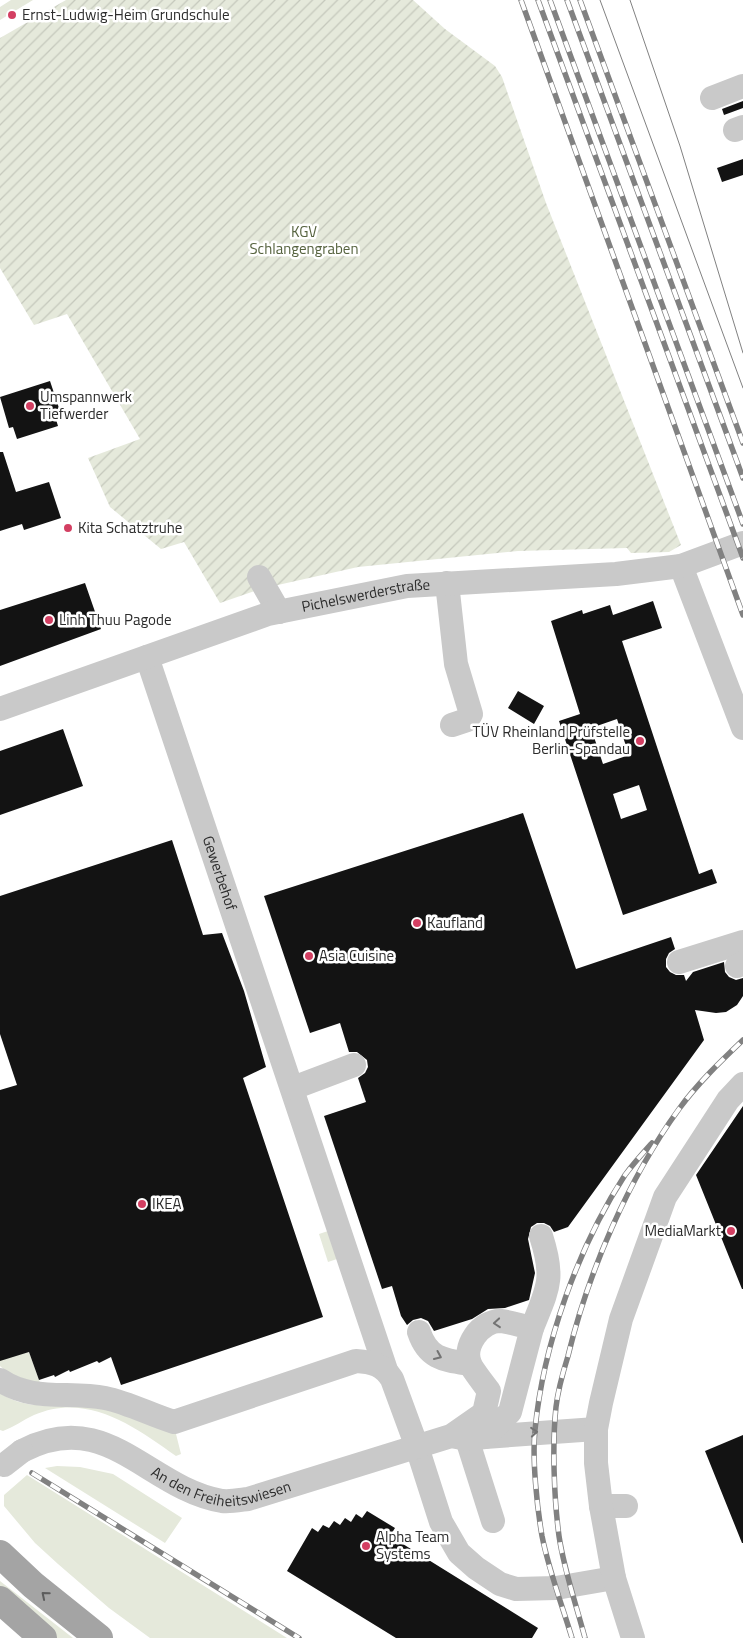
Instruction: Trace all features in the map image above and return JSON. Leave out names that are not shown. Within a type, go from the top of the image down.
[{"type":"main road","points":[[0,1554],[32,1585],[99,1638]]},
{"type":"main road","points":[[0,1600],[43,1638]]},
{"type":"street","points":[[712,98],[743,86]]},
{"type":"street","name":"Pichelswerderstraße","points":[[0,708],[279,612],[407,586],[616,574],[681,566],[743,544]]},
{"type":"street","points":[[681,566],[743,728]]},
{"type":"street","points":[[259,577],[279,612]]},
{"type":"street","points":[[447,583],[456,664],[471,714],[467,720],[452,725]]},
{"type":"street","name":"Gewerbehof","points":[[147,657],[386,1370],[417,1447],[441,1522],[450,1540],[459,1553],[476,1568],[500,1584],[516,1589],[536,1590],[614,1578]]},
{"type":"street","points":[[679,962],[743,942]]},
{"type":"street","points":[[293,1088],[354,1065]]},
{"type":"street","points":[[632,1638],[614,1578],[601,1506],[596,1463],[596,1428],[620,1318],[665,1197],[728,1100],[743,1084]]},
{"type":"street","points":[[468,1437],[510,1412],[532,1328],[545,1295],[549,1276],[549,1262],[541,1236]]},
{"type":"street","points":[[468,1437],[484,1413],[489,1391],[473,1368],[469,1346],[475,1334],[486,1325],[500,1321],[532,1328]]},
{"type":"street","points":[[419,1332],[423,1345],[434,1356],[490,1375],[521,1375]]},
{"type":"street","points":[[0,1380],[22,1392],[39,1395],[81,1394],[124,1402],[154,1416],[174,1422],[356,1361],[378,1364],[386,1370]]},
{"type":"street","points":[[468,1437],[596,1428]]},
{"type":"street","points":[[468,1437],[494,1521]]},
{"type":"street","name":"An den Freiheitswiesen","points":[[8,1461],[36,1444],[58,1439],[95,1440],[122,1450],[190,1491],[224,1501],[248,1499],[417,1447],[468,1437]]},
{"type":"street","points":[[601,1506],[626,1506]]},
{"type":"green space","points":[[11,0],[33,0],[0,20],[0,7]]},
{"type":"green space","name":"KGV Schlangengraben","points":[[66,0],[413,0],[445,29],[495,66],[502,77],[546,203],[681,545],[669,552],[631,553],[627,548],[518,551],[358,567],[260,589],[220,603],[184,542],[161,549],[110,507],[88,458],[140,439],[67,314],[34,325],[0,268],[0,38]]},
{"type":"green space","points":[[334,1229],[343,1257],[328,1262],[319,1234]]},
{"type":"green space","points":[[29,1352],[41,1385],[8,1373],[0,1366],[0,1359]]},
{"type":"green space","points":[[0,1393],[11,1399],[34,1405],[93,1406],[134,1416],[175,1430],[181,1454],[176,1456],[144,1434],[109,1416],[73,1407],[54,1409],[34,1415],[3,1431],[0,1430]]},
{"type":"green space","points":[[57,1466],[80,1467],[113,1474],[182,1518],[165,1543],[45,1468]]},
{"type":"green space","points":[[27,1475],[287,1638],[150,1638],[109,1608],[58,1564],[35,1543],[4,1506],[4,1495]]},
{"type":"green space","points":[[0,1581],[73,1638],[56,1638],[0,1589]]},
{"type":"building","points":[[743,101],[743,108],[724,115],[722,109]]},
{"type":"building","points":[[743,159],[743,175],[722,182],[717,168]]},
{"type":"building","name":"Umspannwerk Tiefwerder","points":[[50,381],[60,411],[54,413],[58,426],[17,439],[13,427],[9,428],[0,397]]},
{"type":"building","points":[[0,452],[3,452],[16,492],[49,482],[61,518],[24,530],[22,524],[0,531]]},
{"type":"building","name":"Linh Thuu Pagode","points":[[85,583],[101,629],[0,666],[0,610]]},
{"type":"building","name":"TÜV Rheinland Prüfstelle Berlin-Spandau","points":[[653,601],[662,628],[622,641],[699,874],[712,869],[717,883],[623,915],[559,721],[580,714],[551,621],[582,610],[583,614],[610,605],[613,615]],"holes":[[[617,719],[629,755],[603,764],[591,728]],[[639,785],[647,810],[621,819],[613,794]]]},
{"type":"building","points":[[518,691],[544,706],[534,724],[508,708]]},
{"type":"building","points":[[63,729],[83,786],[0,815],[0,751]]},
{"type":"building","points":[[523,813],[576,969],[671,937],[675,949],[669,953],[666,959],[666,967],[670,972],[676,975],[684,975],[686,981],[693,972],[724,962],[725,972],[729,977],[736,980],[743,978],[743,996],[737,1005],[726,1012],[716,1013],[695,1010],[704,1040],[568,1227],[554,1232],[550,1226],[544,1223],[537,1223],[531,1227],[528,1239],[535,1273],[529,1300],[505,1308],[488,1309],[472,1319],[434,1331],[428,1321],[421,1318],[413,1320],[407,1325],[401,1316],[392,1286],[382,1289],[324,1116],[366,1102],[358,1078],[365,1073],[368,1067],[367,1060],[357,1052],[349,1052],[340,1023],[310,1033],[264,896]]},
{"type":"building","name":"IKEA","points":[[172,840],[203,935],[222,933],[244,991],[266,1067],[243,1078],[323,1317],[121,1385],[111,1357],[99,1363],[97,1361],[70,1372],[69,1370],[55,1377],[54,1375],[39,1380],[29,1352],[0,1361],[0,1090],[17,1085],[0,1034],[0,896]]},
{"type":"building","name":"MediaMarkt","points":[[743,1106],[743,1289],[742,1289],[696,1175]]},
{"type":"building","points":[[743,1435],[743,1543],[742,1543],[705,1451]]},
{"type":"building","points":[[367,1511],[395,1528],[390,1536],[538,1628],[532,1638],[396,1638],[287,1571],[312,1528],[318,1532],[323,1525],[329,1528],[334,1521],[340,1525],[345,1518],[351,1522],[356,1514],[362,1518]]},
{"type":"tram line","points":[[600,0],[743,388]]},
{"type":"tram line","points":[[630,0],[680,146],[743,353]]},
{"type":"railway","points":[[521,0],[743,615]]},
{"type":"railway","points":[[538,0],[743,558]]},
{"type":"railway","points":[[550,0],[743,524]]},
{"type":"railway","points":[[567,0],[743,478]]},
{"type":"railway","points":[[580,0],[743,443]]},
{"type":"railway","points":[[585,1638],[570,1587],[559,1536],[554,1472],[557,1401],[576,1324],[598,1260],[612,1228],[643,1165],[660,1136],[679,1109],[709,1073],[743,1040]]},
{"type":"railway","points":[[572,1638],[548,1562],[540,1524],[534,1455],[539,1398],[546,1364],[565,1298],[592,1233],[625,1175],[652,1143]]},
{"type":"railway","points":[[32,1473],[299,1638]]},
{"type":"place","name":"Ernst-Ludwig-Heim Grundschule","points":[[12,15]]},
{"type":"place","name":"Umspannwerk Tiefwerder","points":[[30,406]]},
{"type":"place","name":"Kita Schatztruhe","points":[[68,528]]},
{"type":"place","name":"Linh Thuu Pagode","points":[[49,620]]},
{"type":"place","name":"TÜV Rheinland Prüfstelle Berlin-Spandau","points":[[640,741]]},
{"type":"place","name":"Kaufland","points":[[417,923]]},
{"type":"place","name":"Asia Cuisine","points":[[309,956]]},
{"type":"place","name":"IKEA","points":[[142,1204]]},
{"type":"place","name":"MediaMarkt","points":[[731,1231]]},
{"type":"place","name":"Alpha Team Systems","points":[[366,1546]]}]
